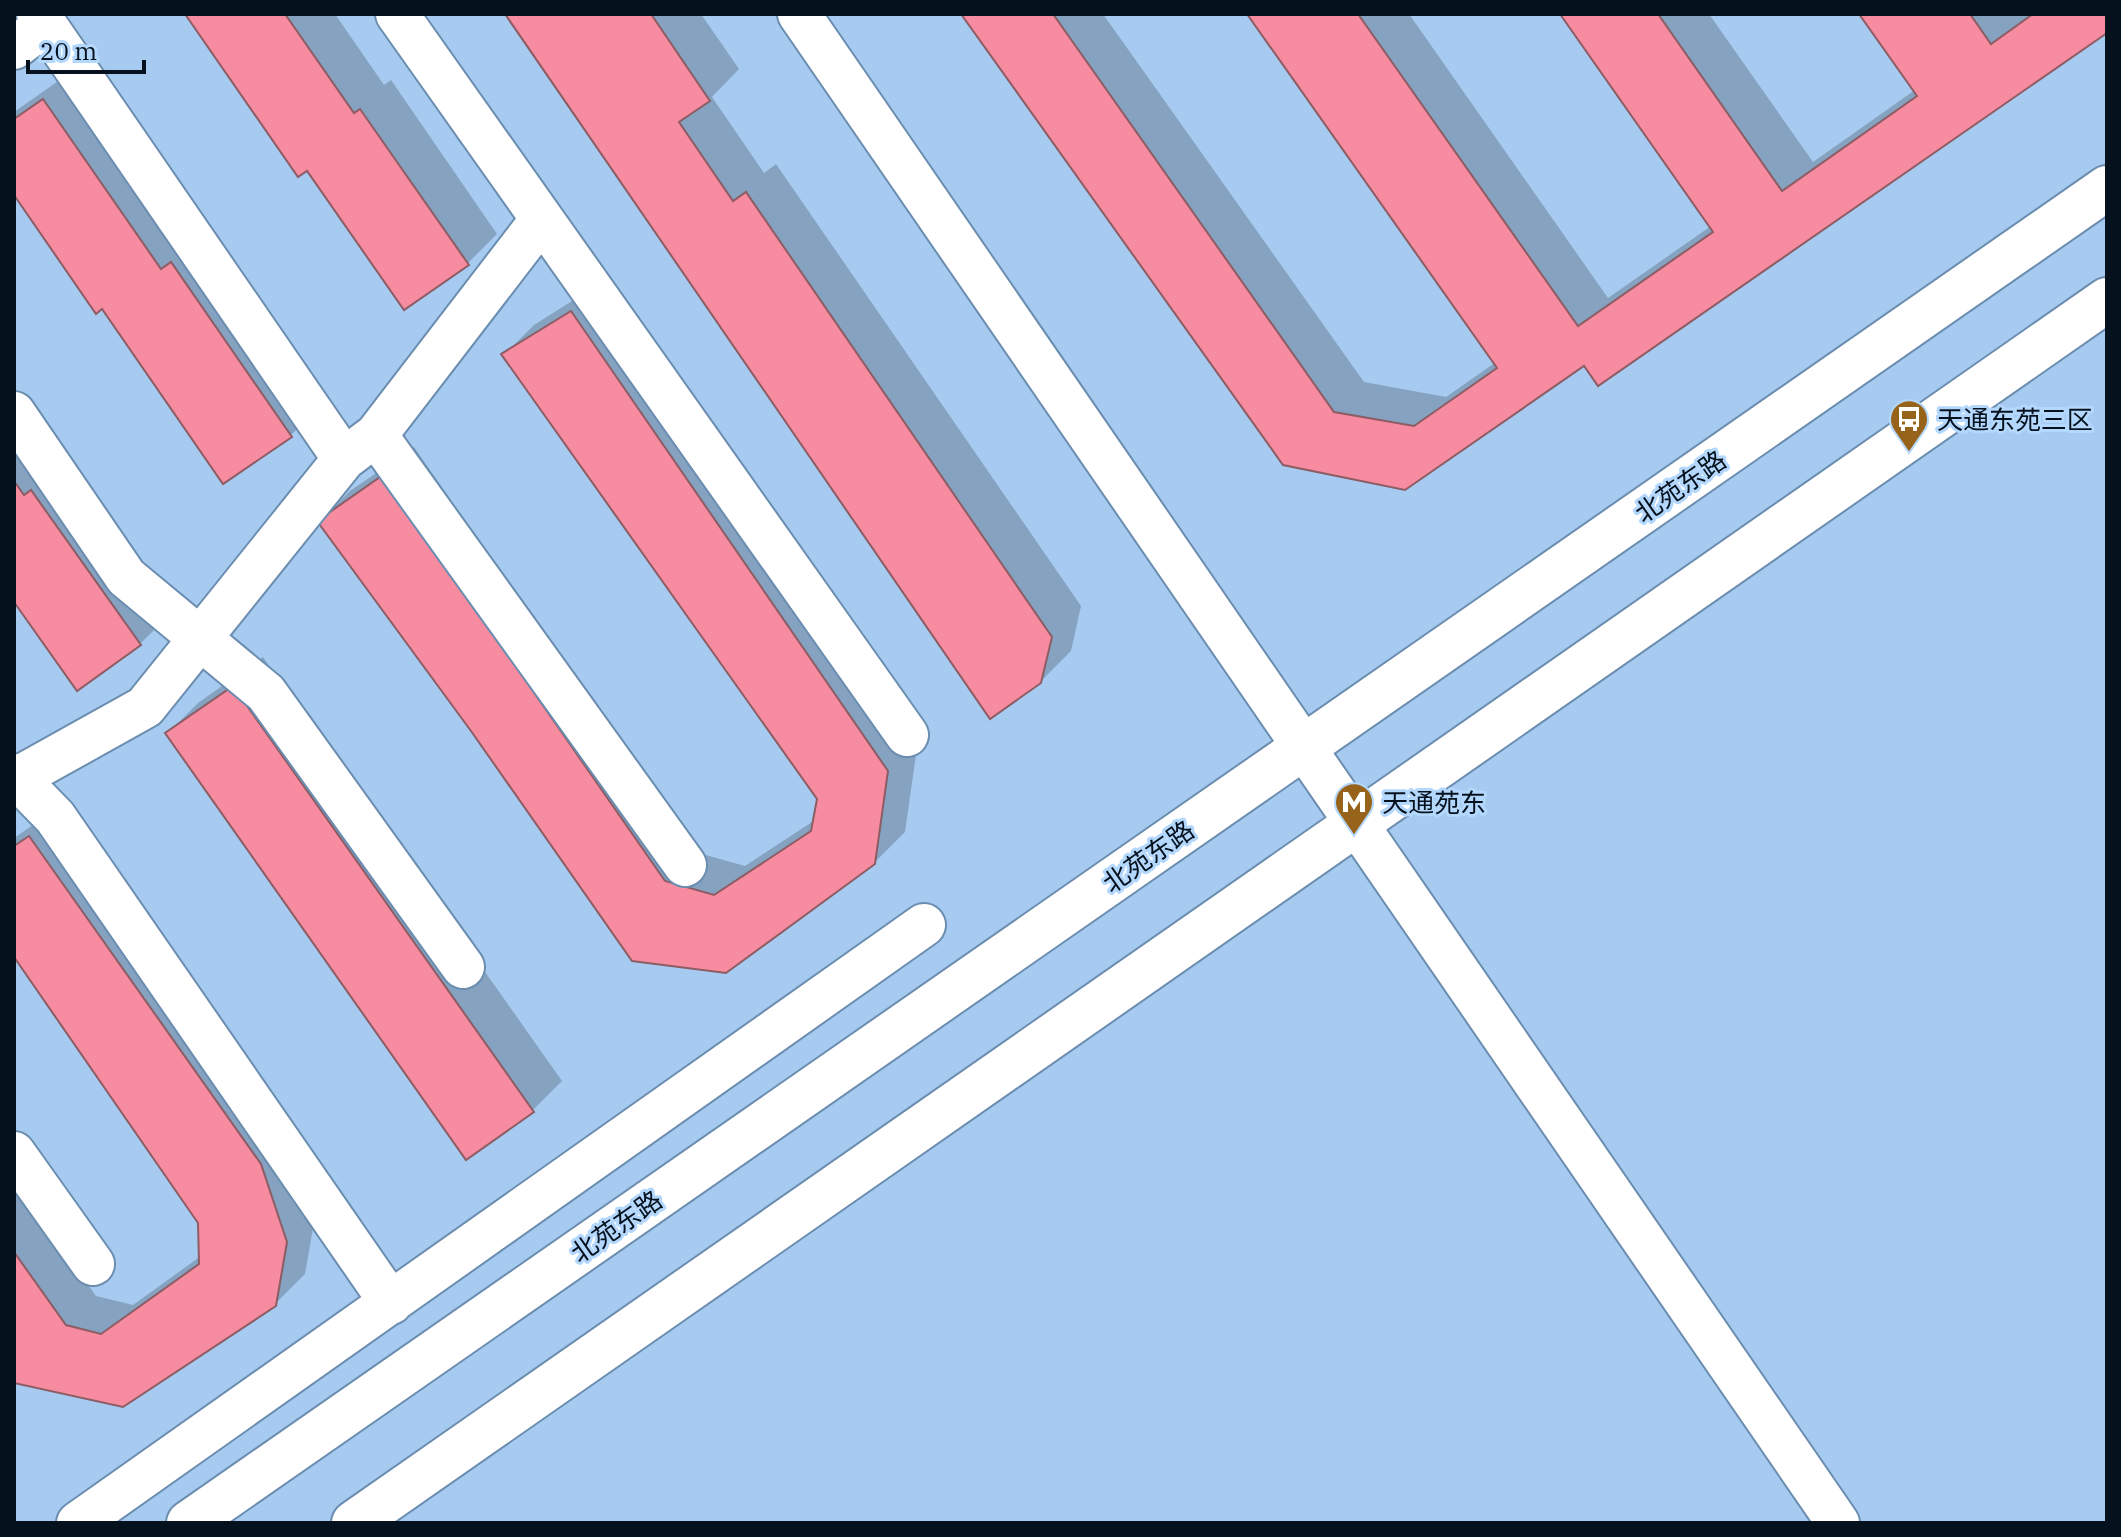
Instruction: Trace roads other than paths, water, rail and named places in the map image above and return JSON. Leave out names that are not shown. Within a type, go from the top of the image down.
[{"type":"main road","name":"北苑东路","points":[[189,1523],[2107,188]]},
{"type":"main road","points":[[354,1523],[2107,300]]},
{"type":"street","points":[[397,14],[907,735]]},
{"type":"street","points":[[799,14],[1838,1523]]},
{"type":"street","points":[[32,29],[685,865]]},
{"type":"street","points":[[391,1303],[55,817],[16,777],[145,707],[360,447],[542,219]]},
{"type":"street","points":[[14,413],[126,577],[266,693],[463,967]]},
{"type":"street","points":[[78,1523],[924,925]]},
{"type":"street","points":[[14,1153],[93,1264]]},
{"type":"place","name":"天通东苑三区","points":[[1909,453]]},
{"type":"place","name":"天通苑东","points":[[1354,836]]}]
